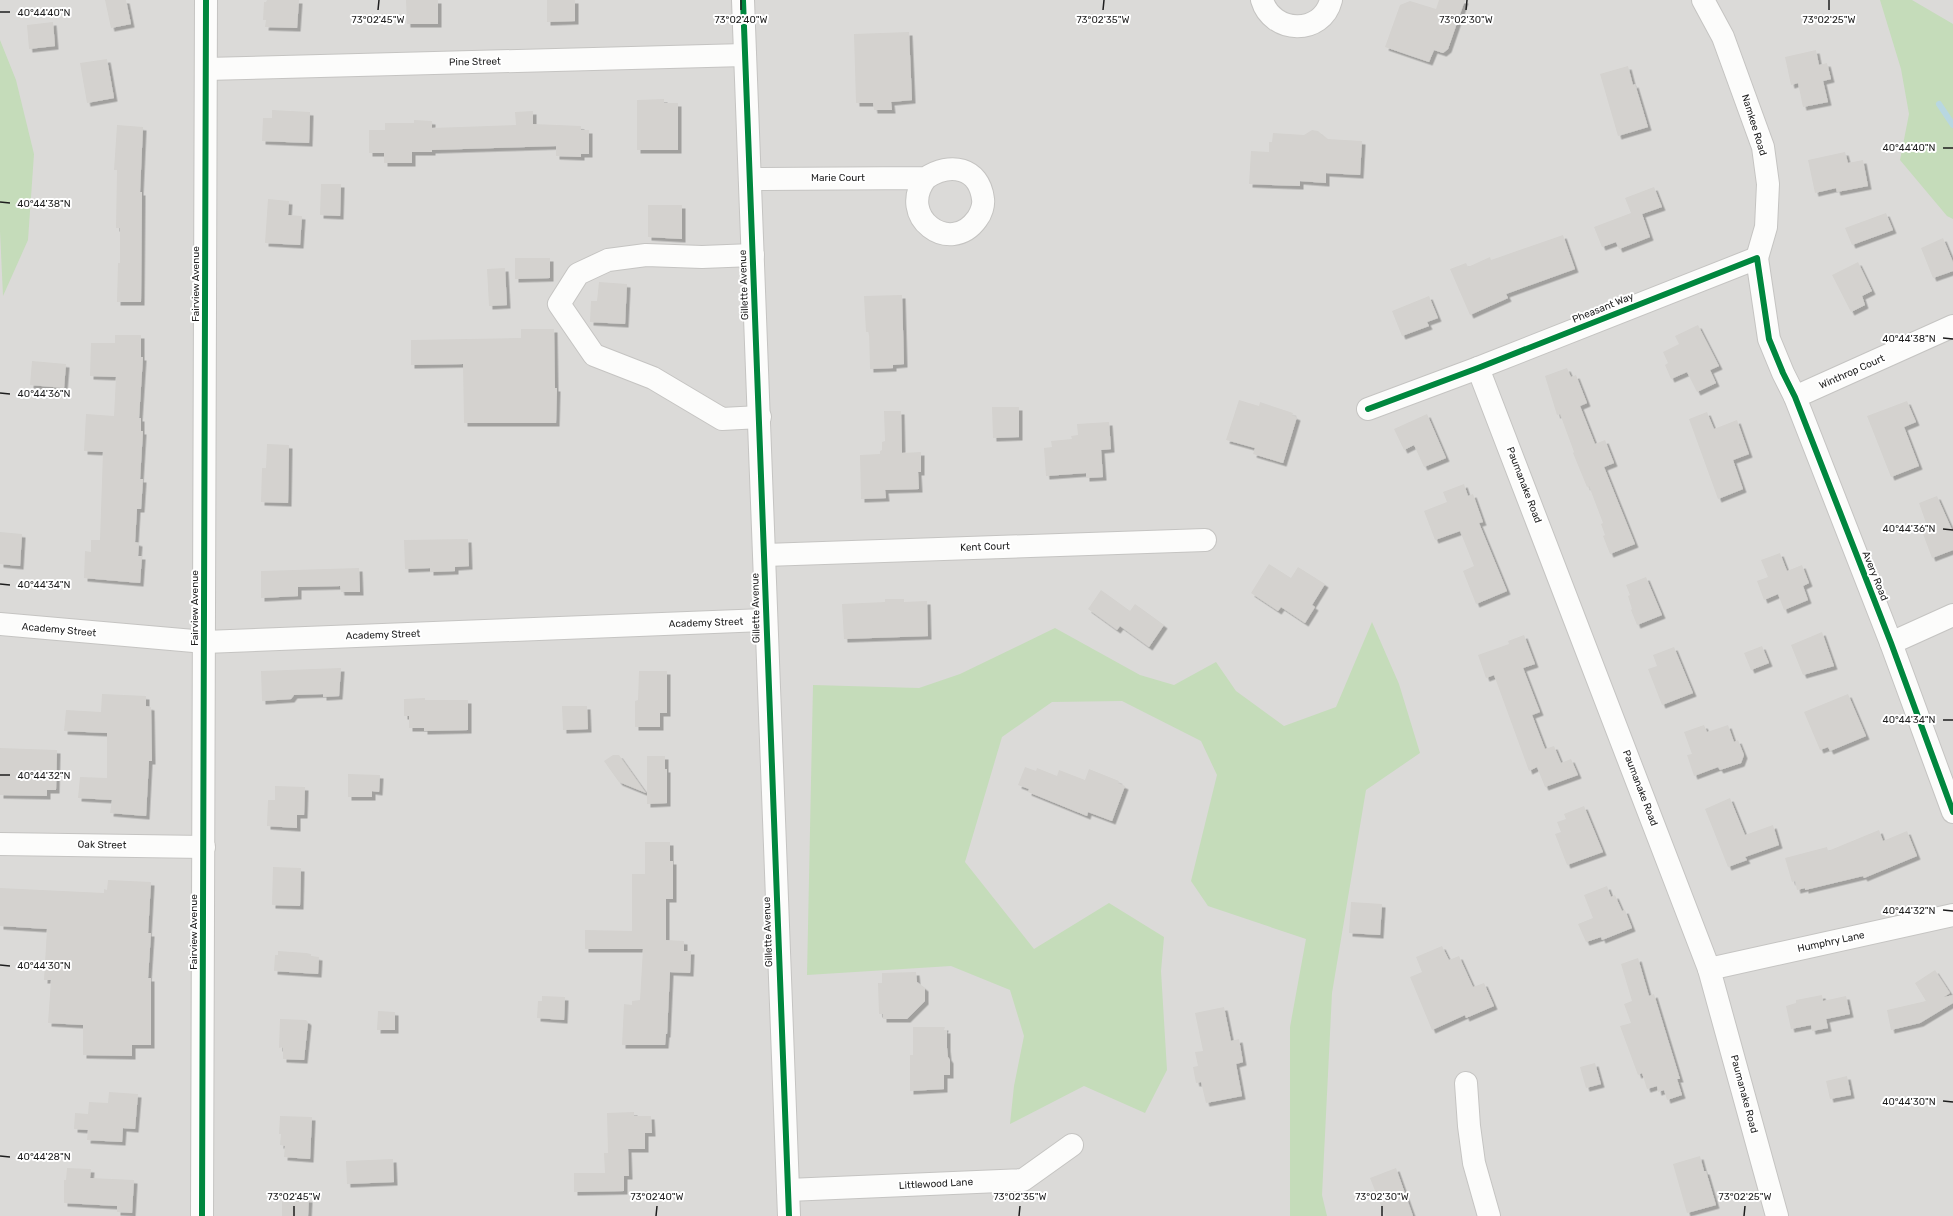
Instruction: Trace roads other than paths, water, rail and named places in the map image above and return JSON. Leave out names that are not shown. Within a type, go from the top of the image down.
[{"type":"street","name":"Fairview Avenue","points":[[202,1216],[206,0]]},
{"type":"street","name":"Gillette Avenue","points":[[743,0],[760,417],[766,620],[789,1216]]},
{"type":"street","points":[[1262,0],[1264,7],[1271,17],[1281,24],[1292,27],[1304,26],[1315,22],[1324,15],[1331,0]]},
{"type":"street","name":"Namkee Road","points":[[1702,0],[1723,36],[1763,147],[1768,184],[1766,227],[1757,258]]},
{"type":"street","name":"Pine Street","points":[[206,69],[745,55]]},
{"type":"street","name":"Marie Court","points":[[750,179],[926,178]]},
{"type":"street","points":[[753,255],[702,257],[646,255],[608,260],[578,274],[559,304],[594,356],[653,378],[722,419],[760,417]]},
{"type":"street","name":"Avery Road","points":[[1757,258],[1769,340],[1795,397],[1891,643],[1953,812]]},
{"type":"street","name":"Pheasant Way","points":[[1368,409],[1478,368],[1757,258]]},
{"type":"street","name":"Winthrop Court","points":[[1795,397],[1953,326]]},
{"type":"street","name":"Paumanake Road","points":[[1478,368],[1709,969],[1777,1216]]},
{"type":"street","name":"Kent Court","points":[[765,554],[1205,540]]},
{"type":"street","points":[[1891,643],[1953,615]]},
{"type":"street","name":"Academy Street","points":[[0,624],[205,642],[766,620]]},
{"type":"street","name":"Oak Street","points":[[0,844],[204,847]]},
{"type":"street","name":"Humphry Lane","points":[[1709,969],[1953,915]]},
{"type":"street","points":[[1466,1083],[1468,1126],[1474,1163],[1489,1216]]},
{"type":"street","name":"Littlewood Lane","points":[[788,1190],[1023,1180],[1072,1145]]},
{"type":"waterway","points":[[1939,104],[1953,125]]}]
